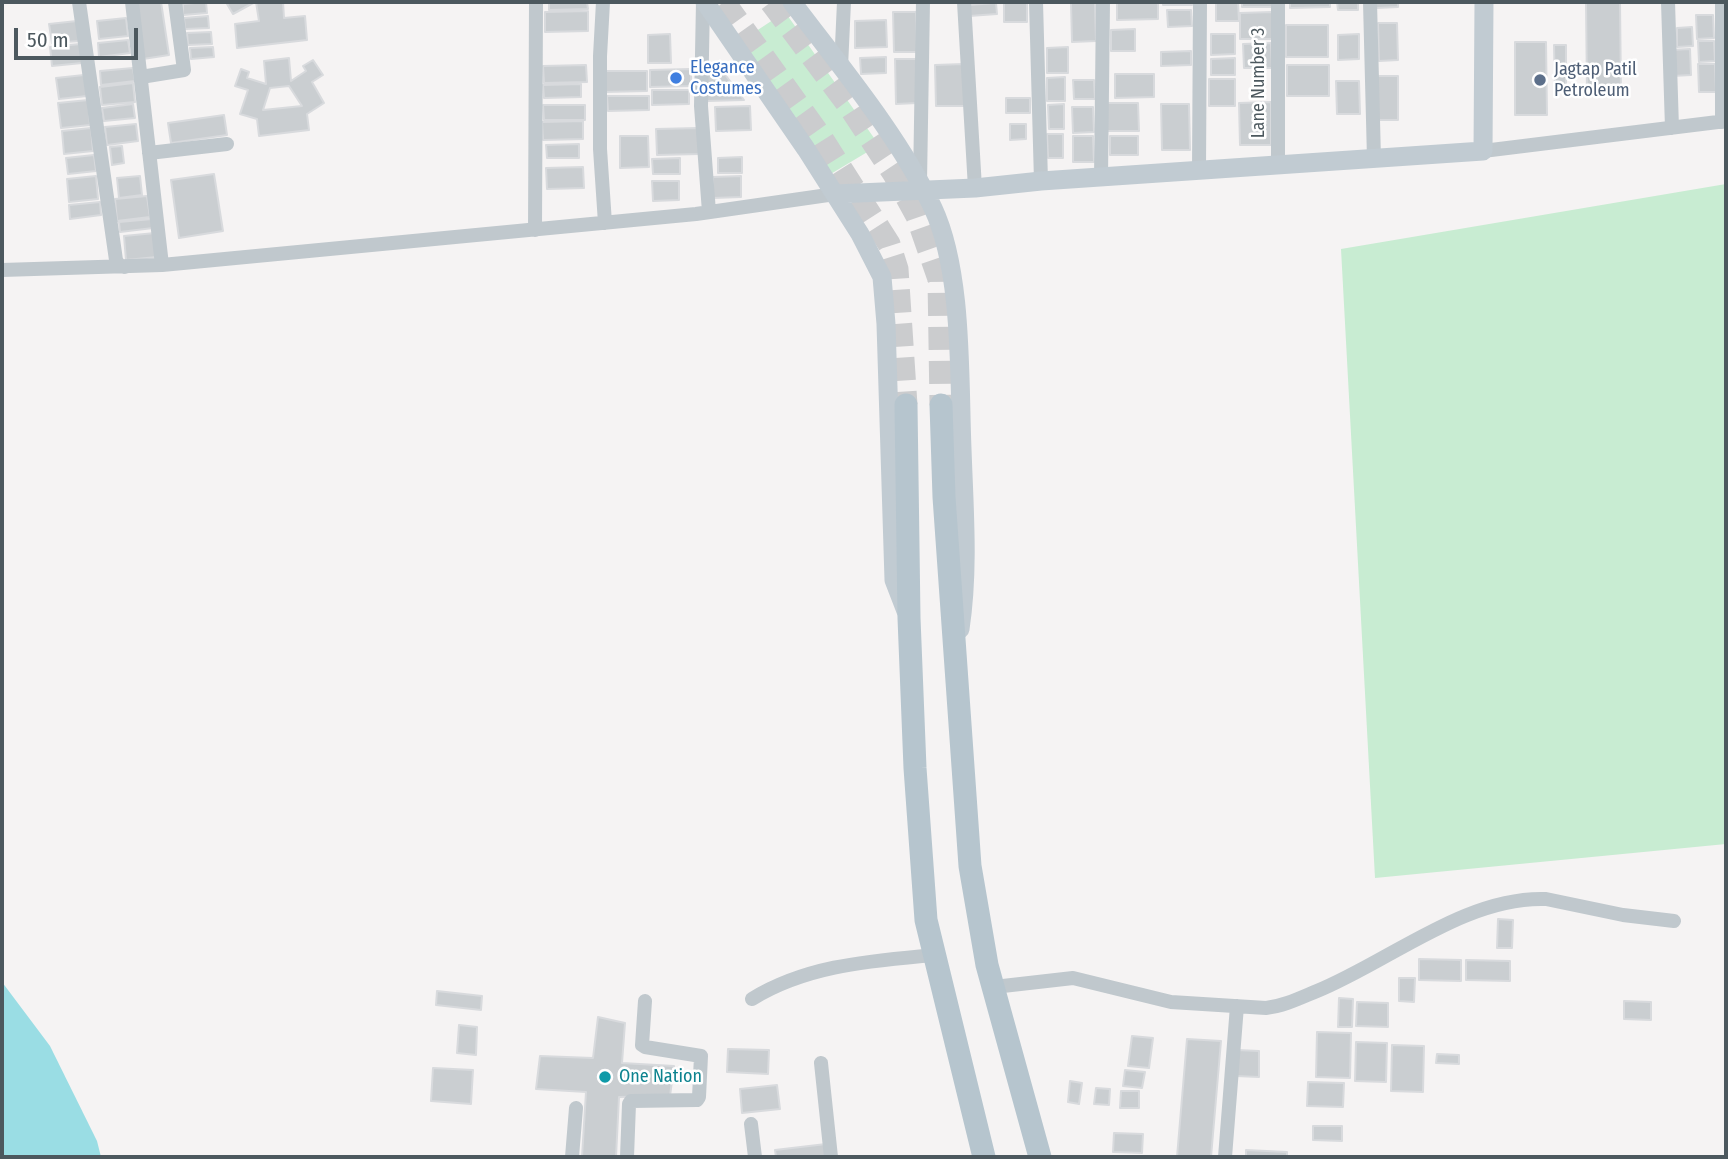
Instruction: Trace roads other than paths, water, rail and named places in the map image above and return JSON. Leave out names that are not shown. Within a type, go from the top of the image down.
[{"type":"main road","points":[[704,2],[835,194],[882,277],[886,324],[894,580],[909,618]]},
{"type":"main road","points":[[792,2],[912,166],[934,211],[951,265],[958,354],[964,576],[956,660]]},
{"type":"main road","points":[[835,194],[922,186],[975,188],[1041,181],[1483,151],[1484,2]]},
{"type":"main road","points":[[906,405],[909,618],[915,768],[925,906],[934,955],[985,1157]]},
{"type":"main road","points":[[941,405],[944,498],[970,866],[994,987],[1040,1157]]},
{"type":"street","points":[[79,2],[116,260],[119,265],[125,267]]},
{"type":"street","points":[[132,2],[162,265]]},
{"type":"street","points":[[141,77],[184,70],[175,2]]},
{"type":"street","points":[[535,230],[536,2]]},
{"type":"street","points":[[603,2],[600,136],[605,223]]},
{"type":"street","points":[[704,2],[701,106],[709,212]]},
{"type":"street","points":[[841,67],[844,2]]},
{"type":"street","points":[[922,186],[923,2]]},
{"type":"street","points":[[964,2],[975,188]]},
{"type":"street","points":[[1036,2],[1041,181]]},
{"type":"street","points":[[1101,177],[1103,2]]},
{"type":"street","points":[[1199,170],[1200,2]]},
{"type":"street","name":"Lane Number 3","points":[[1278,2],[1278,165]]},
{"type":"street","points":[[1370,2],[1374,159]]},
{"type":"street","points":[[1668,2],[1672,128]]},
{"type":"street","points":[[1483,151],[1724,121],[1722,2]]},
{"type":"street","points":[[149,153],[227,144]]},
{"type":"street","points":[[2,270],[162,265],[605,223],[835,194]]},
{"type":"street","points":[[994,987],[1073,978],[1171,1002],[1279,1006],[1339,982],[1480,908],[1546,899],[1623,915],[1674,921]]},
{"type":"street","points":[[752,999],[791,979],[838,967],[883,959],[934,955]]},
{"type":"street","points":[[627,1157],[631,1101],[697,1100],[699,1097],[701,1056],[642,1045],[645,1001]]},
{"type":"street","points":[[1225,1157],[1237,1006]]},
{"type":"street","points":[[821,1063],[831,1157]]},
{"type":"street","points":[[572,1157],[576,1108]]},
{"type":"street","points":[[751,1124],[755,1157]]},
{"type":"water","points":[[2,982],[50,1046],[97,1141],[101,1157],[2,1157]]},
{"type":"tunnel","points":[[724,2],[821,137],[889,244],[897,269],[906,405]]},
{"type":"tunnel","points":[[771,2],[849,106],[894,174],[917,216],[939,279],[941,405]]},
{"type":"place","name":"Elegance Costumes","points":[[676,78]]},
{"type":"place","name":"Jagtap Patil Petroleum","points":[[1540,80]]},
{"type":"place","name":"One Nation","points":[[605,1077]]}]
